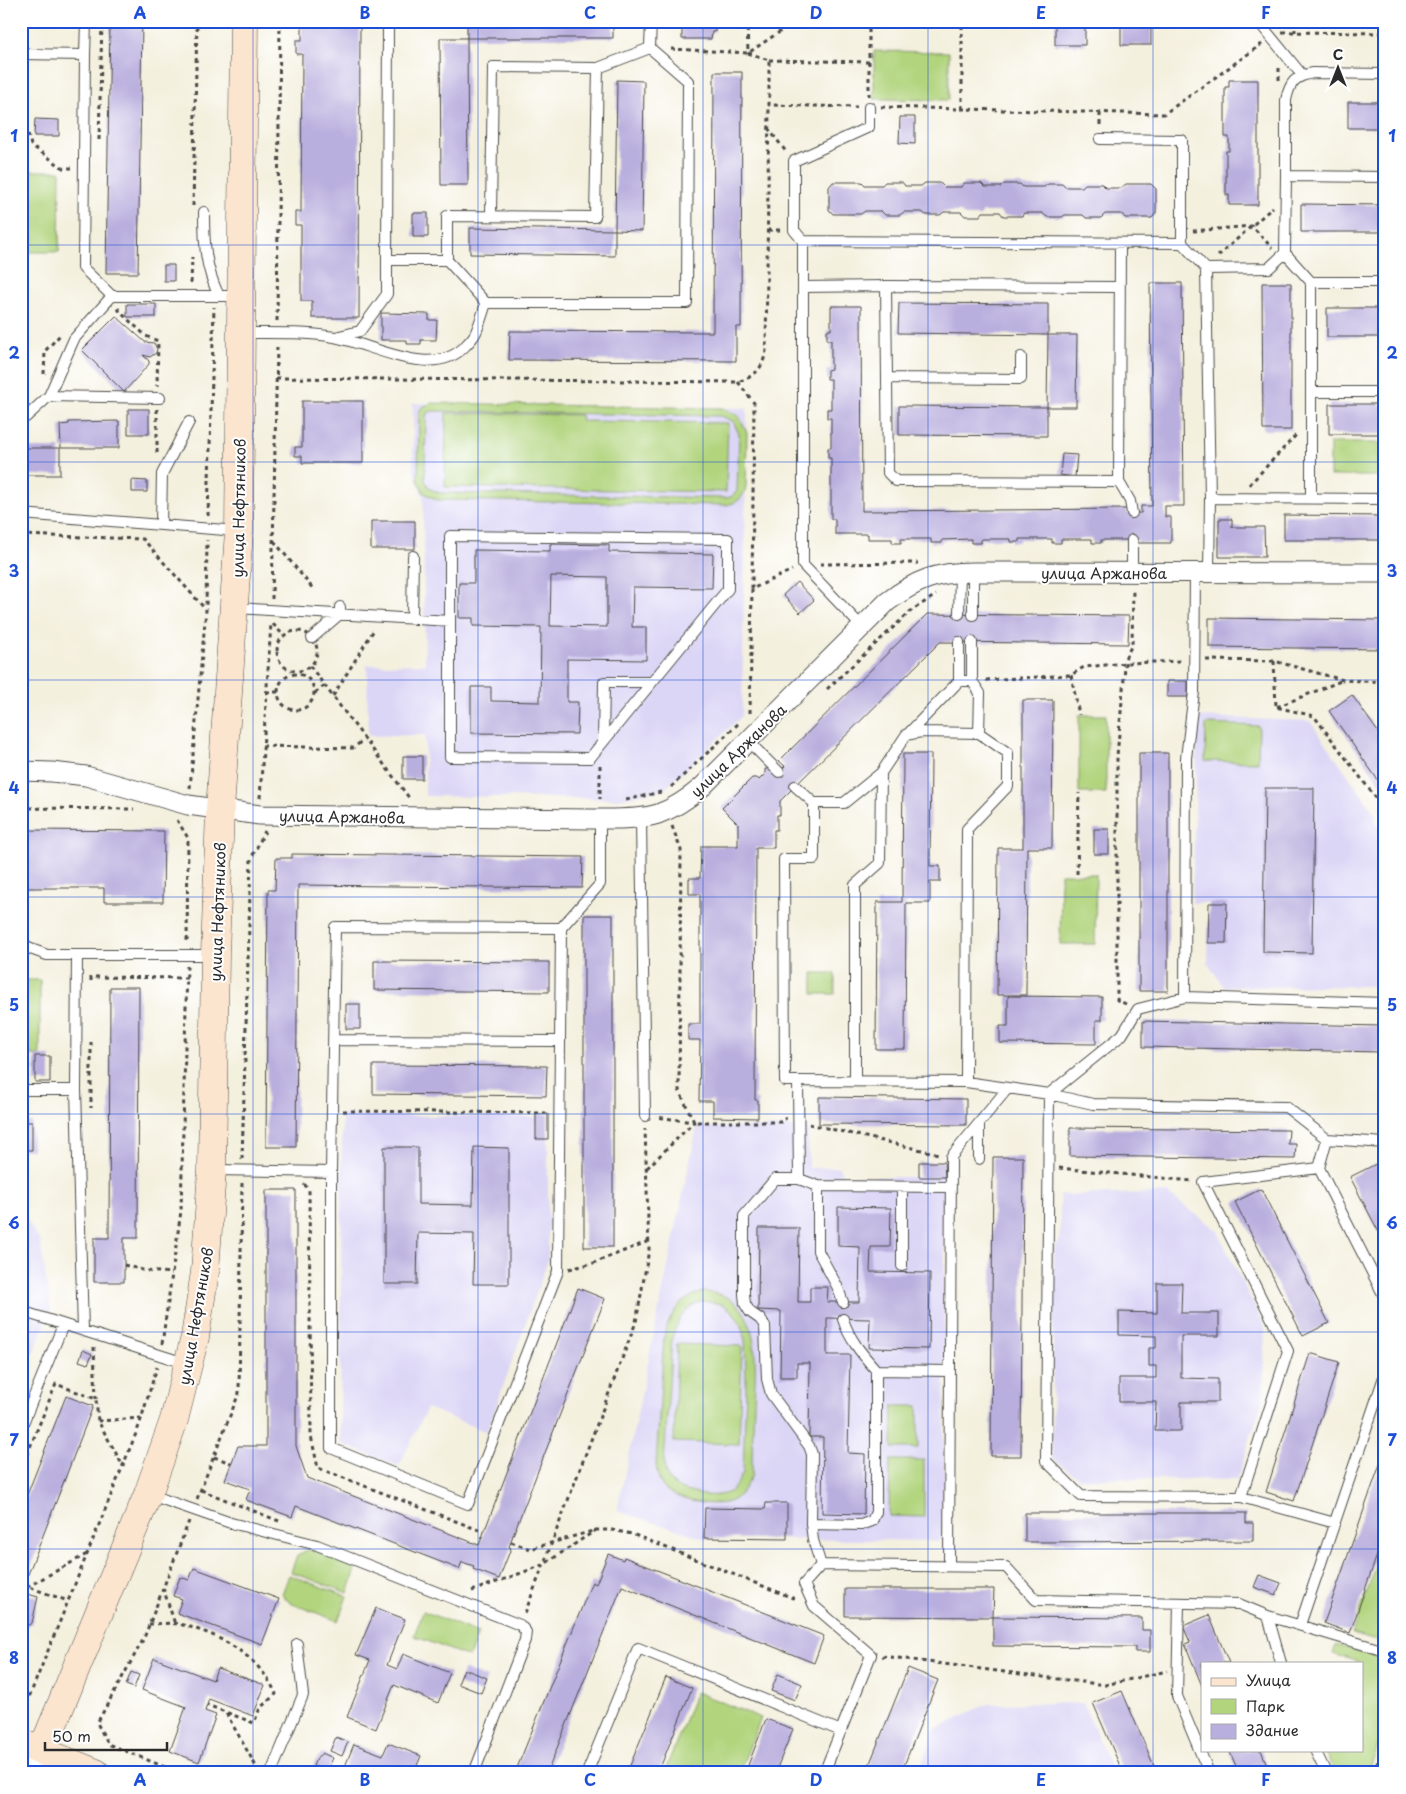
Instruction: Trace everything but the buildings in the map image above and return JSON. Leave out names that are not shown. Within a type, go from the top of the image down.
[{"type":"main road","name":"улица Нефтяников","points":[[32,1755],[148,1494],[174,1420],[189,1365],[212,1239],[215,955],[220,810],[239,531],[241,333],[230,296],[244,21]]},
{"type":"main road","points":[[32,1755],[96,1773]]},
{"type":"street","name":"улица Аржанова","points":[[21,771],[86,776],[188,805],[260,815],[600,819],[641,823],[684,801],[702,787],[887,602],[915,582],[932,576],[1135,582],[1202,572],[1385,573]]},
{"type":"lane","points":[[86,21],[83,268],[112,296],[191,300],[230,296]]},
{"type":"lane","points":[[334,337],[360,331],[387,294],[388,21]]},
{"type":"lane","points":[[650,48],[651,21]]},
{"type":"lane","points":[[1258,21],[1276,35],[1279,47],[1302,75]]},
{"type":"lane","points":[[492,216],[493,67],[598,68],[650,48]]},
{"type":"lane","points":[[598,68],[595,217],[447,216],[447,260],[486,303],[687,303],[688,81],[650,48]]},
{"type":"lane","points":[[21,54],[85,55]]},
{"type":"lane","points":[[1205,268],[1269,268],[1283,255],[1286,100],[1288,90],[1294,81],[1302,75],[1313,73],[1385,74]]},
{"type":"lane","points":[[862,627],[803,565],[804,241],[794,230],[794,161],[869,127],[869,107]]},
{"type":"lane","points":[[1100,139],[1182,140],[1182,243],[1205,268],[1210,498],[1194,660],[1194,692],[1186,758],[1185,997]]},
{"type":"lane","points":[[1286,176],[1385,178]]},
{"type":"lane","points":[[204,212],[206,260],[210,278],[230,296]]},
{"type":"lane","points":[[804,241],[1182,243]]},
{"type":"lane","points":[[1120,243],[1118,287],[1119,482],[1130,501],[1132,513]]},
{"type":"lane","points":[[1283,255],[1311,282],[1385,282]]},
{"type":"lane","points":[[387,260],[447,260]]},
{"type":"lane","points":[[1311,282],[1311,498]]},
{"type":"lane","points":[[886,286],[888,473],[896,481],[1119,482]]},
{"type":"lane","points":[[803,287],[1118,287]]},
{"type":"lane","points":[[21,417],[26,417],[50,396],[74,339],[112,296]]},
{"type":"lane","points":[[241,333],[277,333],[334,337],[414,360],[435,362],[460,352],[476,334],[486,303]]},
{"type":"lane","points":[[887,378],[1021,379],[1021,357]]},
{"type":"lane","points":[[1311,392],[1385,392]]},
{"type":"lane","points":[[50,396],[159,398]]},
{"type":"lane","points":[[161,525],[162,474],[189,422]]},
{"type":"lane","points":[[1210,498],[1385,499]]},
{"type":"lane","points":[[21,514],[239,531]]},
{"type":"lane","points":[[450,536],[728,539],[728,589],[652,682],[590,758],[450,757],[450,536]]},
{"type":"lane","points":[[1132,540],[1135,582]]},
{"type":"lane","points":[[412,619],[413,556]]},
{"type":"lane","points":[[960,614],[964,577]]},
{"type":"lane","points":[[964,577],[973,615]]},
{"type":"lane","points":[[235,608],[340,611],[383,617],[450,621]]},
{"type":"lane","points":[[312,638],[340,611]]},
{"type":"lane","points":[[795,786],[814,803],[844,803],[881,773],[906,735],[959,680],[959,642]]},
{"type":"lane","points":[[972,642],[972,681],[980,693],[979,733]]},
{"type":"lane","points":[[959,680],[972,681]]},
{"type":"lane","points":[[602,744],[604,682],[652,682]]},
{"type":"lane","points":[[906,735],[921,732],[979,733],[1008,753],[1008,786],[967,829],[966,1082]]},
{"type":"lane","points":[[749,742],[779,772]]},
{"type":"lane","points":[[855,1080],[854,885],[880,863],[881,773]]},
{"type":"lane","points":[[814,803],[814,859],[784,859],[785,1081],[966,1082],[1049,1094],[1093,1104],[1286,1107],[1327,1139],[1385,1143]]},
{"type":"lane","points":[[561,928],[334,927],[331,1172],[331,1448],[468,1504],[558,1271],[561,928],[600,884],[600,819]]},
{"type":"lane","points":[[641,823],[645,1116]]},
{"type":"lane","points":[[21,940],[28,948],[47,955],[215,955]]},
{"type":"lane","points":[[77,956],[76,1090],[83,1330]]},
{"type":"lane","points":[[1049,1094],[1122,1035],[1138,1009],[1185,997],[1385,1003]]},
{"type":"lane","points":[[333,1040],[560,1041]]},
{"type":"lane","points":[[798,1081],[799,1179]]},
{"type":"lane","points":[[949,1566],[951,1157],[1008,1088]]},
{"type":"lane","points":[[21,1090],[76,1090]]},
{"type":"lane","points":[[1049,1094],[1046,1461],[1081,1496],[1241,1497],[1335,1523]]},
{"type":"lane","points":[[979,1159],[980,1123]]},
{"type":"lane","points":[[1327,1139],[1319,1168],[1385,1298]]},
{"type":"lane","points":[[1241,1497],[1288,1351],[1204,1182],[1319,1168]]},
{"type":"lane","points":[[212,1170],[331,1172]]},
{"type":"lane","points":[[821,1565],[813,1540],[811,1524],[812,1454],[809,1446],[772,1394],[767,1379],[765,1326],[760,1319],[750,1312],[745,1304],[744,1216],[775,1179],[799,1179],[818,1186],[951,1186]]},
{"type":"lane","points":[[818,1186],[818,1251],[837,1286],[843,1302]]},
{"type":"lane","points":[[902,1187],[902,1266]]},
{"type":"lane","points":[[21,1311],[189,1365]]},
{"type":"lane","points":[[811,1524],[860,1525],[872,1521],[876,1512],[876,1370],[854,1344],[846,1330],[843,1319]]},
{"type":"lane","points":[[21,1428],[63,1325]]},
{"type":"lane","points":[[876,1370],[950,1371]]},
{"type":"lane","points":[[1300,1625],[1385,1374]]},
{"type":"lane","points":[[148,1494],[231,1523],[317,1545],[520,1625],[526,1632],[525,1640],[475,1760],[474,1773]]},
{"type":"lane","points":[[824,1773],[871,1655],[814,1606],[804,1584],[821,1565],[1006,1567],[1036,1600],[1239,1604],[1268,1616],[1385,1651]]},
{"type":"lane","points":[[1179,1603],[1177,1696],[1209,1773]]},
{"type":"lane","points":[[1268,1616],[1281,1662]]},
{"type":"lane","points":[[271,1773],[302,1695],[297,1644]]},
{"type":"lane","points":[[587,1773],[638,1648],[841,1732]]},
{"type":"lane","points":[[1316,1752],[1326,1773]]},
{"type":"path","points":[[99,149],[102,21]]},
{"type":"path","points":[[193,207],[197,21]]},
{"type":"path","points":[[260,798],[274,540],[280,21]]},
{"type":"path","points":[[748,21],[748,53]]},
{"type":"path","points":[[748,53],[796,21]]},
{"type":"path","points":[[869,21],[869,107]]},
{"type":"path","points":[[951,21],[962,21],[962,109]]},
{"type":"path","points":[[1295,21],[1296,32]]},
{"type":"path","points":[[1278,27],[1276,35],[1279,47],[1279,86]]},
{"type":"path","points":[[768,105],[1164,114],[1276,35],[1296,32],[1385,33]]},
{"type":"path","points":[[650,48],[748,53],[768,60],[869,62]]},
{"type":"path","points":[[276,378],[738,382],[752,377],[763,366],[766,351],[768,60]]},
{"type":"path","points":[[21,110],[31,145],[63,168],[84,168]]},
{"type":"path","points":[[1100,112],[1100,139]]},
{"type":"path","points":[[768,128],[794,161]]},
{"type":"path","points":[[1205,268],[1277,203]]},
{"type":"path","points":[[1252,226],[1283,255]]},
{"type":"path","points":[[182,285],[191,285],[192,256]]},
{"type":"path","points":[[112,296],[120,312],[146,336],[158,341],[157,463]]},
{"type":"path","points":[[738,382],[754,403],[750,713]]},
{"type":"path","points":[[1237,498],[1300,431]]},
{"type":"path","points":[[21,535],[143,539],[206,610]]},
{"type":"path","points":[[274,540],[314,590]]},
{"type":"path","points":[[752,589],[803,565],[925,563]]},
{"type":"path","points":[[824,692],[912,610],[964,577]]},
{"type":"path","points":[[310,666],[334,696],[383,617]]},
{"type":"path","points":[[271,621],[284,636]]},
{"type":"path","points":[[297,631],[304,632],[312,638],[317,648],[317,654],[310,666],[304,670],[290,670],[284,666],[280,661],[278,651],[280,641],[284,636],[297,631]]},
{"type":"path","points":[[269,650],[278,651]]},
{"type":"path","points":[[972,681],[1072,675],[1084,667],[1194,660],[1274,661],[1343,680],[1385,682]]},
{"type":"path","points":[[1274,661],[1276,707]]},
{"type":"path","points":[[298,674],[309,679],[314,693],[312,701],[308,706],[298,711],[291,710],[281,704],[278,692],[278,686],[286,677],[298,674]]},
{"type":"path","points":[[1072,675],[1079,715]]},
{"type":"path","points":[[1276,707],[1343,680]]},
{"type":"path","points":[[314,693],[325,686]]},
{"type":"path","points":[[266,692],[278,692]]},
{"type":"path","points":[[1276,707],[1314,716],[1385,810]]},
{"type":"path","points":[[262,746],[353,748],[365,740]]},
{"type":"path","points":[[600,799],[602,744]]},
{"type":"path","points":[[1076,874],[1079,793]]},
{"type":"path","points":[[21,808],[140,809]]},
{"type":"path","points":[[21,1699],[30,1695],[123,1466],[141,1418],[160,1356],[181,1211],[187,978],[188,838],[175,816]]},
{"type":"path","points":[[641,823],[670,821],[681,850],[679,1090],[694,1122]]},
{"type":"path","points":[[91,986],[91,977],[187,978]]},
{"type":"path","points":[[91,1034],[91,1110]]},
{"type":"path","points":[[781,1122],[798,1108]]},
{"type":"path","points":[[332,1111],[560,1114]]},
{"type":"path","points":[[520,1625],[636,1322],[649,1250],[645,1116],[694,1122],[798,1122],[951,1157]]},
{"type":"path","points":[[646,1168],[694,1122]]},
{"type":"path","points":[[1049,1167],[1204,1182]]},
{"type":"path","points":[[558,1271],[594,1263],[649,1241]]},
{"type":"path","points":[[124,1265],[146,1271],[172,1273]]},
{"type":"path","points":[[93,1333],[98,1421],[123,1466]]},
{"type":"path","points":[[21,1469],[56,1384],[96,1399]]},
{"type":"path","points":[[98,1421],[141,1418]]},
{"type":"path","points":[[214,1457],[231,1463]]},
{"type":"path","points":[[201,1490],[284,1522]]},
{"type":"path","points":[[468,1593],[543,1565],[596,1530]]},
{"type":"path","points":[[511,1542],[530,1549],[596,1530],[612,1530],[632,1534],[814,1606]]},
{"type":"path","points":[[68,1601],[25,1586],[87,1554]]},
{"type":"path","points":[[163,1588],[175,1624]]},
{"type":"path","points":[[149,1624],[175,1624],[190,1627],[233,1645],[250,1658],[276,1694],[260,1708],[254,1723],[207,1705]]},
{"type":"path","points":[[871,1655],[1105,1685],[1178,1668]]},
{"type":"path","points":[[21,1693],[30,1695]]},
{"type":"path","points":[[226,1712],[259,1773]]},
{"type":"path","points":[[97,1723],[108,1744],[180,1773]]},
{"type":"path","points":[[1374,1773],[1385,1739]]},
{"type":"path","points":[[1377,1764],[1381,1773]]},
{"type":"shaded area","points":[[413,403],[747,408],[742,716],[665,789],[618,799],[425,796],[425,735],[368,736],[367,665],[425,664],[423,496],[413,469]]},
{"type":"shaded area","points":[[1198,717],[1310,721],[1376,815],[1375,821],[1385,835],[1385,939],[1376,986],[1224,987],[1208,964],[1209,903],[1192,903]]},
{"type":"shaded area","points":[[536,1114],[548,1114],[548,1260],[487,1432],[427,1408],[399,1466],[340,1443],[342,1115],[536,1117]]},
{"type":"shaded area","points":[[697,1127],[808,1127],[809,1168],[839,1167],[845,1177],[945,1177],[944,1541],[704,1538],[617,1511]]},
{"type":"shaded area","points":[[1167,1193],[1217,1230],[1265,1328],[1263,1399],[1237,1480],[1078,1478],[1052,1458],[1054,1246],[1060,1240],[1060,1195]]},
{"type":"shaded area","points":[[21,1211],[40,1241],[51,1310],[21,1384]]},
{"type":"shaded area","points":[[1083,1703],[1113,1773],[918,1773],[935,1729],[987,1704]]},
{"type":"green space","points":[[1301,21],[1385,21],[1385,25],[1301,24]]},
{"type":"green space","points":[[874,51],[949,52],[949,100],[874,99]]},
{"type":"green space","points":[[22,171],[60,171],[59,252],[21,252]]},
{"type":"green space","points":[[432,403],[722,408],[739,416],[747,433],[746,487],[739,500],[726,505],[437,500],[424,493],[418,481],[419,412],[422,407]],"holes":[[[433,411],[721,416],[733,421],[739,434],[737,491],[731,497],[439,493],[429,488],[425,480],[426,417],[427,413]]]},
{"type":"green space","points":[[446,413],[581,415],[582,421],[728,423],[726,492],[445,487]]},
{"type":"green space","points":[[1330,443],[1385,443],[1385,476],[1330,476]]},
{"type":"green space","points":[[1079,715],[1106,715],[1106,793],[1079,793]]},
{"type":"green space","points":[[1206,724],[1259,726],[1258,762],[1205,761]]},
{"type":"green space","points":[[1061,874],[1096,874],[1095,944],[1060,944]]},
{"type":"green space","points":[[813,973],[835,973],[835,994],[813,994]]},
{"type":"green space","points":[[21,980],[40,980],[40,1055],[21,1055]]},
{"type":"green space","points":[[702,1292],[722,1295],[736,1303],[746,1316],[752,1331],[755,1349],[752,1475],[739,1495],[726,1503],[707,1504],[696,1502],[686,1500],[669,1492],[663,1487],[659,1479],[656,1465],[664,1336],[677,1308],[681,1303]],"holes":[[[703,1301],[722,1304],[732,1311],[740,1323],[745,1337],[746,1387],[743,1473],[729,1492],[706,1495],[688,1492],[674,1485],[668,1478],[664,1464],[672,1338],[679,1320],[691,1307]]]},
{"type":"green space","points":[[677,1344],[742,1346],[739,1444],[674,1442]]},
{"type":"green space","points":[[893,1406],[918,1406],[918,1448],[892,1448]]},
{"type":"green space","points":[[890,1460],[924,1460],[924,1517],[889,1516]]},
{"type":"green space","points":[[1385,1541],[1385,1643],[1352,1634]]},
{"type":"green space","points":[[310,1549],[357,1567],[348,1593],[291,1572],[297,1555]]},
{"type":"green space","points":[[289,1575],[347,1596],[338,1621],[290,1603],[282,1594]]},
{"type":"green space","points":[[423,1611],[478,1633],[469,1657],[414,1636]]},
{"type":"green space","points":[[1336,1645],[1385,1659],[1385,1724],[1369,1773],[1335,1773],[1325,1752],[1364,1752],[1364,1662],[1333,1654]]},
{"type":"green space","points":[[696,1692],[761,1718],[739,1773],[664,1773]]}]
